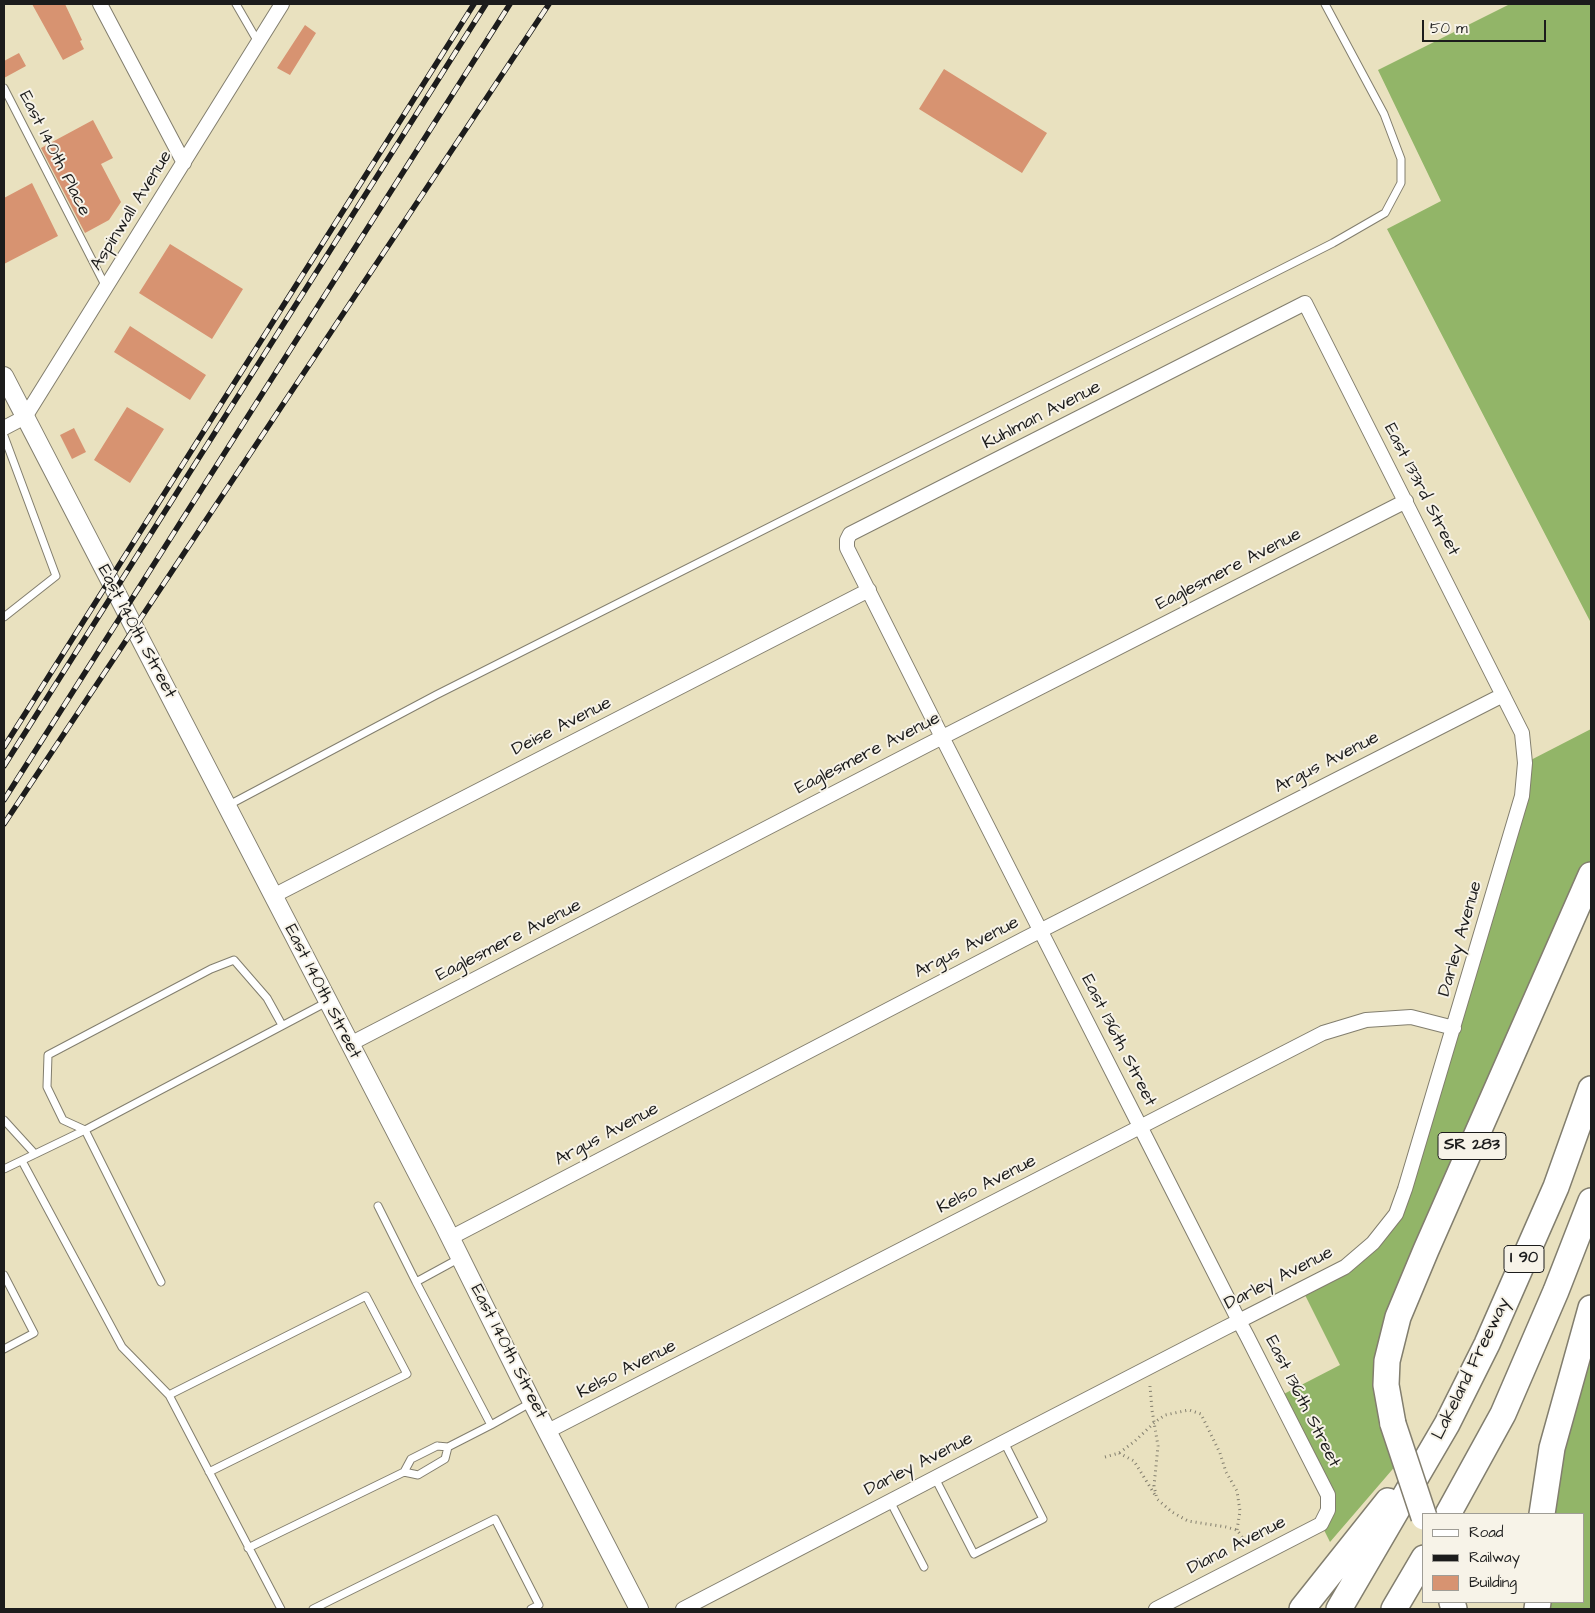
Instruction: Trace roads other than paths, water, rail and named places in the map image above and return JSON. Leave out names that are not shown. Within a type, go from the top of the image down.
[{"type":"highway","name":"SR 283","points":[[1423,1513],[1393,1424],[1386,1384],[1387,1361],[1398,1317],[1591,875]]},
{"type":"highway","name":"Lakeland Freeway","points":[[1339,1609],[1447,1424],[1487,1344],[1556,1187],[1591,1089]]},
{"type":"highway","name":"I 90","points":[[1449,1513],[1503,1414],[1556,1292],[1591,1201]]},
{"type":"highway","points":[[1542,1513],[1552,1448],[1591,1308]]},
{"type":"highway","points":[[1302,1609],[1447,1424]]},
{"type":"highway","points":[[1394,1609],[1422,1561]]},
{"type":"street","points":[[100,4],[184,163]]},
{"type":"street","name":"Aspinwall Avenue","points":[[25,417],[282,4]]},
{"type":"street","name":"East 133rd Street","points":[[1306,302],[1502,695]]},
{"type":"street","name":"Kuhlman Avenue","points":[[868,590],[847,548],[847,540],[850,534],[1306,302]]},
{"type":"street","name":"East 140th Street","points":[[4,376],[450,1238],[639,1609]]},
{"type":"street","points":[[4,428],[25,417]]},
{"type":"street","name":"Eaglesmere Avenue","points":[[350,1044],[942,737],[1406,501]]},
{"type":"street","name":"East 136th Street","points":[[868,590],[1328,1495],[1328,1510]]},
{"type":"street","name":"Deise Avenue","points":[[272,896],[868,590]]},
{"type":"street","name":"Argus Avenue","points":[[450,1238],[1040,931],[1502,695]]},
{"type":"street","name":"Darley Avenue","points":[[683,1609],[1346,1267],[1373,1243],[1396,1214],[1405,1190],[1522,796],[1526,763],[1522,732],[1502,695]]},
{"type":"street","name":"Kelso Avenue","points":[[548,1431],[1323,1033],[1366,1020],[1411,1018],[1454,1028]]},
{"type":"street","name":"Diana Avenue","points":[[1156,1609],[1321,1524],[1328,1510]]},
{"type":"lane","points":[[236,4],[258,42]]},
{"type":"lane","points":[[226,806],[436,695],[1333,243],[1385,213],[1401,183],[1401,159],[1384,114],[1325,4]]},
{"type":"lane","name":"East 140th Place","points":[[4,88],[106,287]]},
{"type":"lane","points":[[4,436],[56,576],[4,617]]},
{"type":"lane","points":[[161,1282],[84,1130],[63,1120],[47,1088],[48,1055],[211,969],[234,960],[267,998],[282,1026]]},
{"type":"lane","points":[[4,1169],[84,1130],[327,1002]]},
{"type":"lane","points":[[4,1120],[35,1154]]},
{"type":"lane","points":[[22,1160],[122,1347],[169,1395],[281,1609]]},
{"type":"lane","points":[[378,1206],[492,1425]]},
{"type":"lane","points":[[416,1282],[460,1258]]},
{"type":"lane","points":[[4,1275],[34,1334],[4,1349]]},
{"type":"lane","points":[[169,1395],[366,1296],[407,1374],[209,1472]]},
{"type":"lane","points":[[248,1548],[404,1472],[411,1459],[437,1446],[448,1447],[532,1402]]},
{"type":"lane","points":[[936,1478],[974,1554],[1043,1519],[1004,1442]]},
{"type":"lane","points":[[404,1472],[418,1475],[445,1459],[448,1447]]},
{"type":"lane","points":[[890,1501],[924,1567]]},
{"type":"lane","points":[[313,1609],[495,1519],[539,1605],[531,1609]]},
{"type":"railway","points":[[4,747],[474,4]]},
{"type":"railway","points":[[4,766],[486,4]]},
{"type":"railway","points":[[4,800],[510,4]]},
{"type":"railway","points":[[4,824],[549,4]]}]
